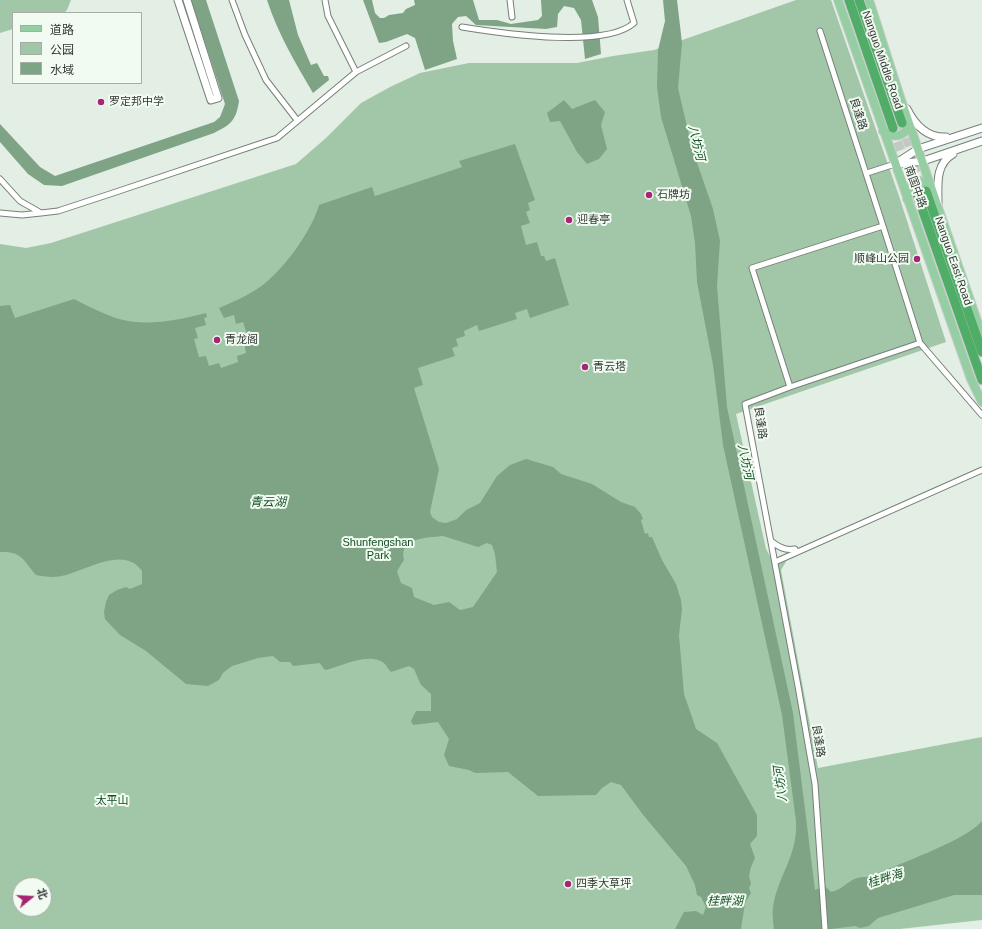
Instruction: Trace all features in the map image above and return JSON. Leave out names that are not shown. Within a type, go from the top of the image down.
[{"type":"highway","name":"Nanguo Middle Road","points":[[849,0],[893,128]]},
{"type":"highway","name":"Nanguo Middle Road","points":[[859,0],[902,123]]},
{"type":"highway","name":"Nanguo East Road","points":[[925,194],[982,352]]},
{"type":"highway","name":"Nanguo East Road","points":[[925,194],[982,380]]},
{"type":"main road","name":"南国中路","points":[[838,0],[971,379],[982,402]]},
{"type":"main road","name":"南国中路","points":[[869,0],[905,113],[923,161],[925,194],[938,208],[982,335]]},
{"type":"main road","points":[[883,131],[893,136],[902,135],[907,130],[905,113]]},
{"type":"main road","points":[[907,199],[912,183],[919,181],[928,185],[925,194]]},
{"type":"street","points":[[178,0],[211,100],[218,98],[187,0]]},
{"type":"street","points":[[232,0],[245,36],[266,80],[297,120]]},
{"type":"street","points":[[325,0],[328,16],[356,72]]},
{"type":"street","points":[[510,0],[512,17]]},
{"type":"street","points":[[462,27],[544,38],[618,32],[628,28],[634,23],[627,0]]},
{"type":"street","name":"良逢路","points":[[820,31],[868,173],[920,343]]},
{"type":"street","points":[[0,213],[22,215],[58,211],[277,138],[356,72],[406,46]]},
{"type":"street","points":[[900,97],[914,122],[925,132],[938,137],[962,134]]},
{"type":"street","points":[[895,164],[918,149],[982,128]]},
{"type":"street","points":[[868,173],[895,164],[923,161],[982,141]]},
{"type":"street","points":[[938,208],[938,178],[942,164],[945,159],[966,147]]},
{"type":"street","points":[[0,179],[20,201],[41,213]]},
{"type":"street","points":[[884,226],[752,268],[790,387],[920,343],[982,415]]},
{"type":"street","name":"良逢路","points":[[790,387],[745,404],[815,784],[819,828],[821,892],[825,929]]},
{"type":"street","points":[[775,562],[805,547],[982,470]]},
{"type":"street","points":[[771,541],[777,546],[790,550],[805,547]]},
{"type":"green space","points":[[0,0],[71,0],[65,12],[12,12],[12,29],[0,33]]},
{"type":"green space","name":"Shunfengshan Park","points":[[796,0],[831,0],[899,196],[946,342],[736,414],[766,549],[771,558],[787,560],[781,570],[818,768],[982,737],[982,920],[900,929],[0,929],[0,244],[26,248],[51,243],[296,164],[326,138],[361,103],[420,73],[469,63],[577,63],[654,50]]},
{"type":"water","points":[[191,0],[206,0],[239,101],[235,117],[232,121],[214,133],[62,186],[44,185],[28,174],[0,142],[0,124],[40,167],[55,176],[214,122],[220,117],[225,104]]},
{"type":"water","points":[[267,0],[289,0],[298,35],[311,65],[317,63],[324,76],[328,76],[329,80],[313,93],[293,59]]},
{"type":"water","points":[[363,0],[372,0],[375,13],[380,18],[384,18],[389,15],[403,13],[406,9],[415,5],[414,0],[473,0],[479,20],[497,20],[511,24],[538,20],[542,16],[541,0],[592,0],[598,17],[601,54],[585,59],[581,20],[574,8],[564,6],[558,14],[557,27],[546,29],[476,25],[466,16],[458,17],[452,24],[453,41],[457,59],[425,70],[415,38],[407,34],[379,43]]},
{"type":"water","name":"桂畔海","points":[[663,0],[677,0],[682,43],[678,88],[692,148],[713,209],[720,241],[717,286],[727,407],[793,713],[815,890],[825,886],[831,892],[841,888],[856,878],[868,877],[911,860],[961,837],[982,821],[982,895],[954,895],[878,918],[869,926],[860,928],[855,926],[831,929],[774,929],[773,907],[779,885],[794,845],[796,821],[782,715],[723,445],[713,365],[697,282],[695,243],[691,216],[661,117],[657,87],[658,50],[665,21]]},
{"type":"water","points":[[564,100],[572,109],[595,100],[605,112],[601,125],[607,149],[599,159],[587,164],[577,152],[560,121],[550,122],[547,113]]},
{"type":"water","name":"青云湖","points":[[515,144],[535,200],[528,203],[530,210],[526,212],[530,223],[521,226],[526,245],[537,242],[541,256],[544,256],[546,261],[555,258],[569,305],[530,318],[527,309],[515,313],[517,319],[479,331],[477,325],[464,331],[465,336],[456,339],[458,346],[452,348],[455,356],[418,368],[423,385],[414,388],[439,469],[430,512],[432,517],[439,522],[446,523],[457,519],[466,510],[480,503],[497,476],[510,465],[526,459],[553,467],[561,474],[592,484],[621,502],[635,507],[641,514],[645,534],[648,533],[649,537],[652,537],[662,560],[676,584],[681,600],[682,609],[679,635],[684,694],[696,729],[717,743],[757,815],[757,836],[750,844],[755,858],[749,876],[751,884],[749,888],[751,893],[745,903],[741,929],[675,929],[684,912],[696,911],[703,915],[706,907],[701,897],[697,895],[695,885],[686,866],[644,816],[621,785],[611,782],[602,788],[596,795],[538,796],[508,772],[475,773],[469,770],[449,766],[444,755],[449,739],[438,722],[413,725],[411,721],[416,711],[431,711],[431,694],[421,685],[414,669],[409,666],[391,672],[385,664],[379,660],[364,659],[326,670],[320,663],[293,666],[290,662],[280,662],[273,656],[258,658],[232,666],[223,673],[219,680],[208,686],[186,684],[146,651],[120,635],[105,619],[104,612],[109,595],[126,587],[130,589],[142,584],[142,571],[135,564],[126,560],[106,561],[62,576],[47,577],[36,575],[18,555],[0,552],[0,306],[10,305],[15,318],[74,299],[113,317],[129,321],[162,322],[206,313],[207,317],[204,318],[206,325],[195,328],[198,338],[194,339],[199,357],[206,356],[209,366],[219,363],[221,368],[238,362],[237,356],[246,353],[244,342],[249,341],[243,322],[236,324],[234,315],[224,318],[219,308],[240,299],[260,287],[278,272],[310,227],[319,205],[372,187],[375,196],[462,167],[459,161]],"holes":[[[443,536],[478,547],[487,543],[492,545],[495,554],[497,572],[473,607],[460,610],[449,602],[434,605],[414,597],[412,588],[401,583],[397,571],[404,560],[403,552],[405,547],[415,540]]]},
{"type":"tunnel","points":[[902,125],[924,188]]},
{"type":"tunnel","points":[[893,129],[917,194]]},
{"type":"place","name":"罗定邦中学","points":[[101,102]]},
{"type":"place","name":"石牌坊","points":[[649,195]]},
{"type":"place","name":"迎春亭","points":[[569,220]]},
{"type":"place","name":"顺峰山公园","points":[[917,259]]},
{"type":"place","name":"青龙阁","points":[[217,340]]},
{"type":"place","name":"青云塔","points":[[585,367]]},
{"type":"place","name":"四季大草坪","points":[[568,884]]},
{"type":"water label","name":"八坊河","points":[[696,143]]},
{"type":"water label","name":"八坊河","points":[[745,462]]},
{"type":"water label","name":"八坊河","points":[[781,784]]},
{"type":"water label","name":"桂畔湖","points":[[725,902]]},
{"type":"park label","name":"太平山","points":[[112,801]]}]
